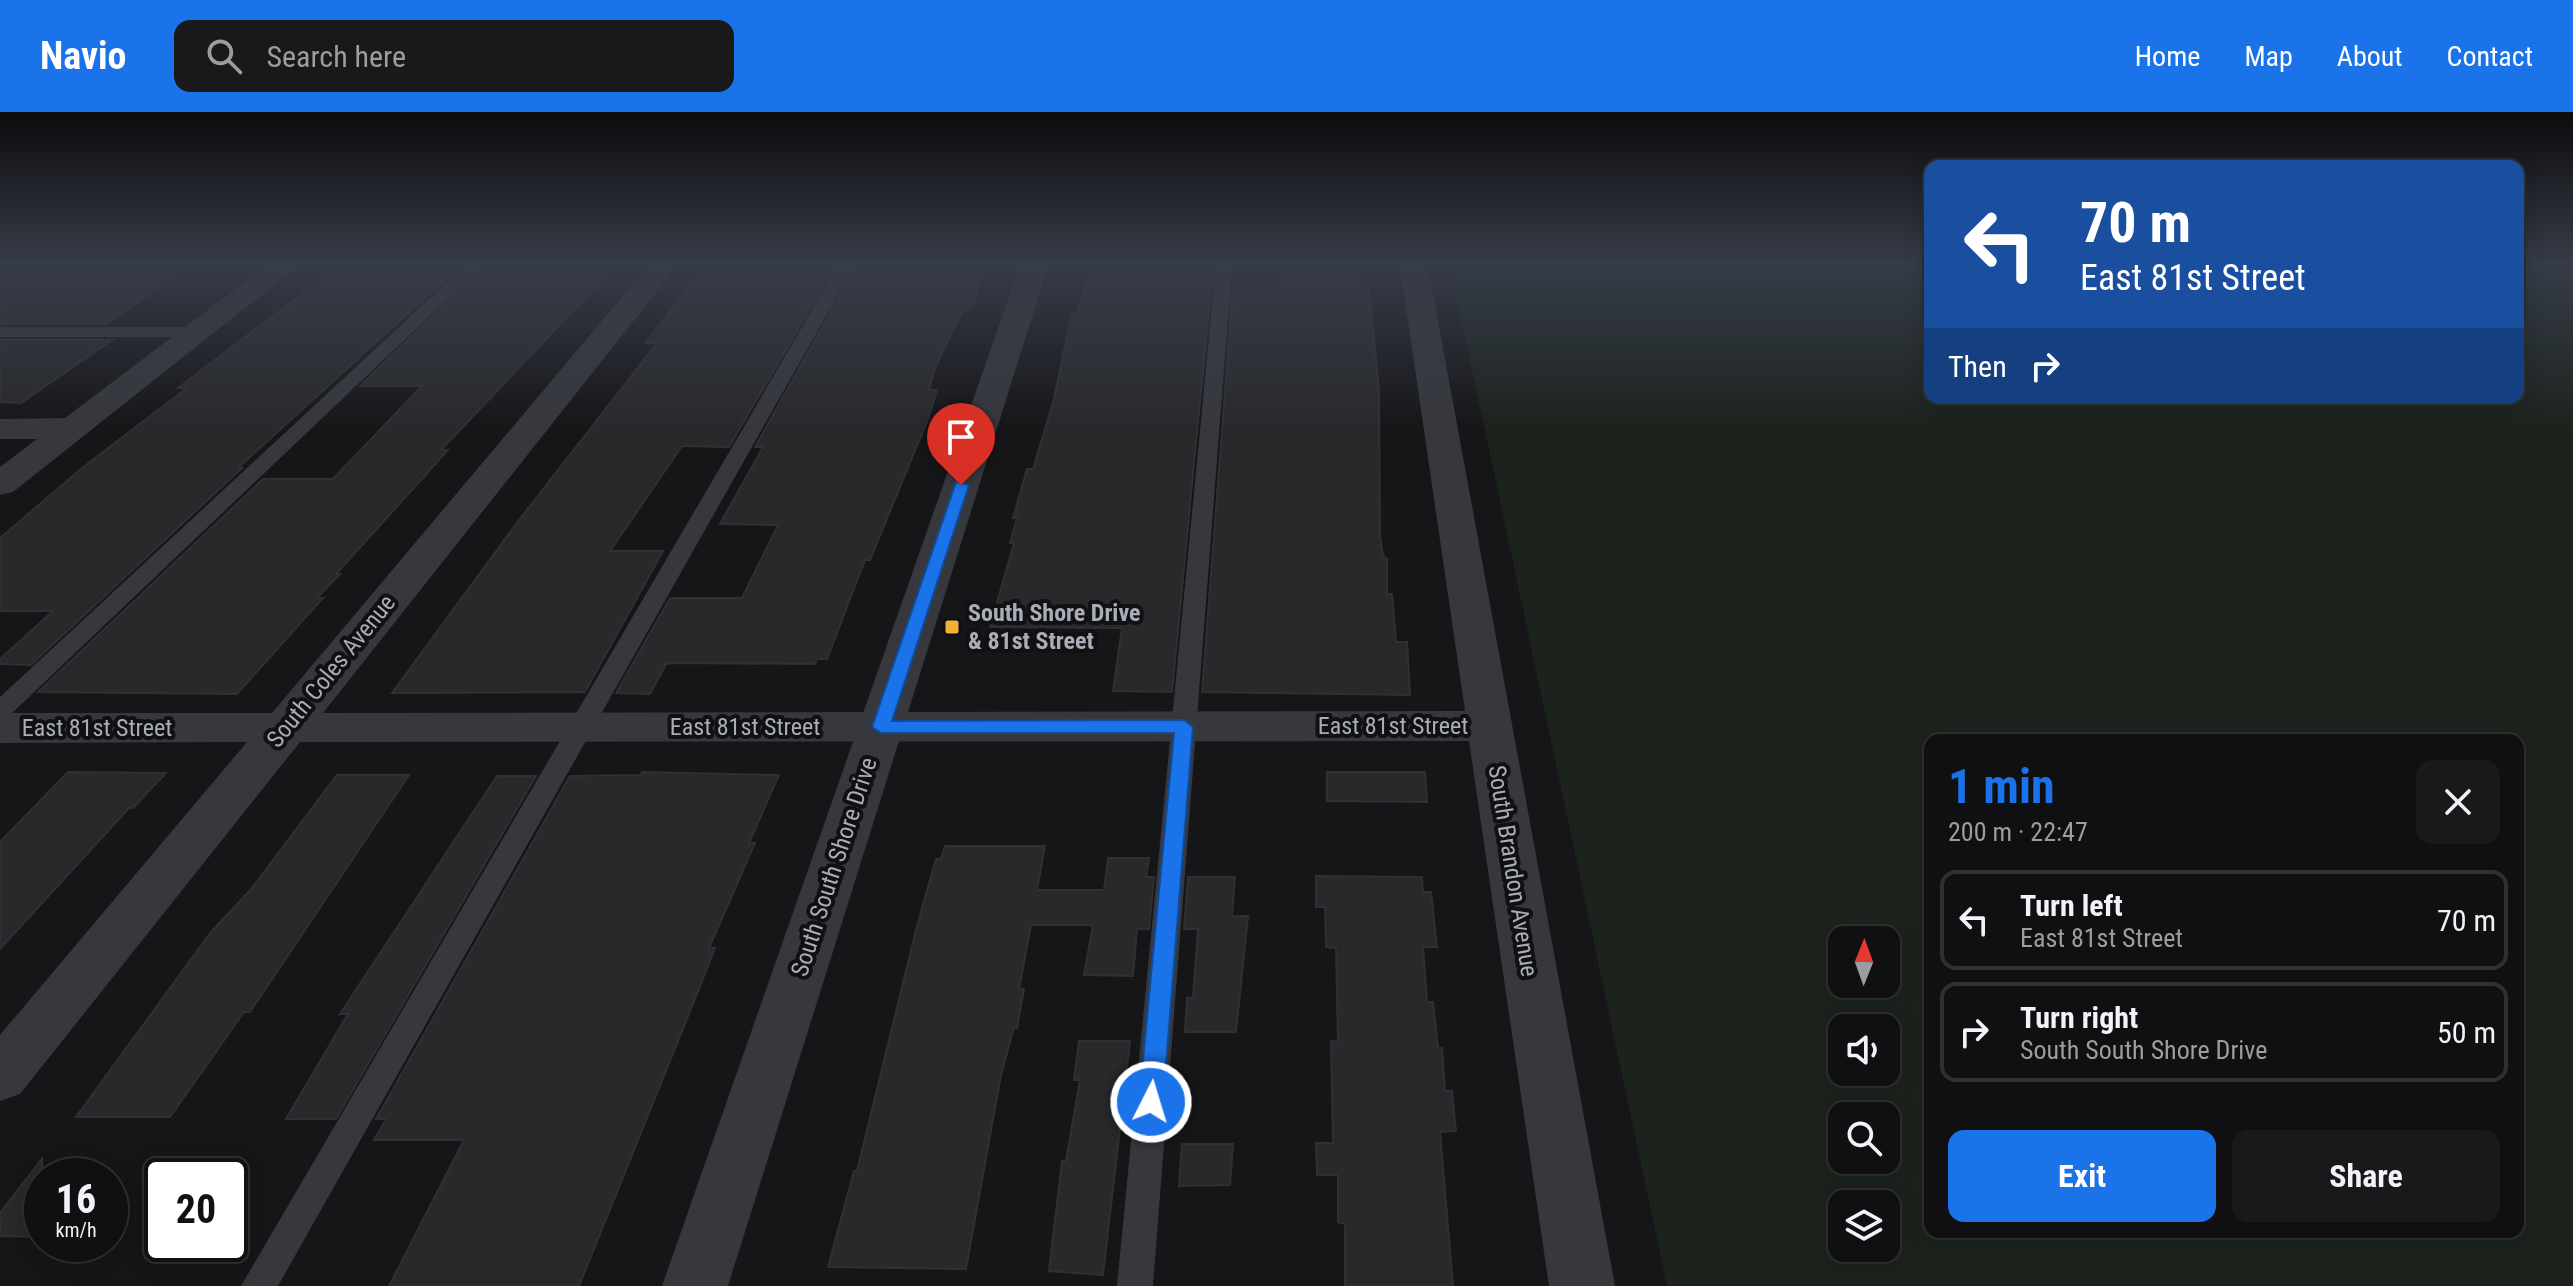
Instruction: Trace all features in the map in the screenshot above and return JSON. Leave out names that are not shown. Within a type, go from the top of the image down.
[{"type":"street","points":[[0,484],[213,321]]},
{"type":"street","name":"South Coles Avenue","points":[[0,1077],[618,321]]},
{"type":"street","name":"South South Shore Drive","points":[[695,1286],[1016,321]]},
{"type":"street","name":"South Brandon Avenue","points":[[1423,321],[1582,1286]]},
{"type":"street","points":[[0,429],[73,428]]},
{"type":"street","name":"East 81st Street","points":[[0,728],[1490,726]]},
{"type":"lane","points":[[0,710],[416,321]]},
{"type":"lane","points":[[259,1286],[815,321]]},
{"type":"lane","points":[[1135,1286],[1219,321]]},
{"type":"lane","points":[[0,332],[198,332]]},
{"type":"shaded area","points":[[1462,321],[1924,321],[1924,404],[2524,404],[2524,321],[2573,321],[2573,1286],[1667,1286]]},
{"type":"building","points":[[0,321],[110,321],[105,324],[0,324]]},
{"type":"building","points":[[267,321],[400,321],[238,468],[242,468],[31,665],[0,664],[0,659],[53,611],[0,611],[0,538],[82,468],[187,388],[178,388]]},
{"type":"building","points":[[428,321],[564,321],[441,450],[448,450],[336,574],[340,574],[317,598],[323,598],[237,694],[38,692],[263,479],[333,479],[422,386],[360,386]]},
{"type":"building","points":[[663,321],[803,321],[729,447],[682,446],[610,551],[663,551],[585,692],[392,693],[519,520],[657,343],[646,343]]},
{"type":"building","points":[[826,321],[957,321],[935,368],[929,390],[937,390],[928,419],[870,560],[865,560],[827,659],[817,659],[815,664],[666,664],[650,694],[616,693],[670,598],[742,598],[778,525],[720,524],[763,447],[755,447]]},
{"type":"building","points":[[1070,321],[1208,321],[1172,692],[1113,691],[1122,628],[990,627],[1014,543],[1010,543],[1017,518],[1013,518],[1027,469],[1033,469],[1054,399]]},
{"type":"building","points":[[1230,321],[1372,321],[1379,391],[1380,536],[1383,556],[1387,559],[1387,594],[1392,594],[1396,642],[1407,642],[1410,695],[1202,692]]},
{"type":"building","points":[[0,340],[112,340],[21,403],[0,402]]},
{"type":"building","points":[[68,772],[166,773],[133,808],[129,808],[0,949],[0,842]]},
{"type":"building","points":[[642,772],[779,775],[749,843],[755,843],[709,948],[715,948],[579,1286],[389,1286],[464,1140],[374,1140],[386,1119],[376,1119],[570,776],[641,775]]},
{"type":"building","points":[[1327,772],[1425,772],[1427,802],[1327,801]]},
{"type":"building","points":[[337,775],[409,775],[250,1012],[244,1012],[170,1117],[76,1117],[211,932],[252,888]]},
{"type":"building","points":[[497,776],[536,776],[336,1119],[286,1119],[348,1014],[340,1014]]},
{"type":"building","points":[[945,846],[1045,846],[1037,890],[1104,890],[1108,858],[1149,858],[1146,877],[1154,877],[1149,929],[1137,929],[1133,976],[1084,975],[1093,925],[1031,925],[1019,989],[1024,989],[1017,1028],[1014,1027],[1001,1075],[966,1269],[828,1267],[854,1171],[857,1171],[917,926],[936,859],[941,859]]},
{"type":"building","points":[[1316,876],[1422,877],[1423,892],[1431,892],[1437,947],[1423,947],[1427,1002],[1433,1002],[1438,1048],[1442,1048],[1445,1091],[1452,1091],[1456,1131],[1440,1132],[1453,1286],[1345,1286],[1345,1224],[1338,1222],[1338,1175],[1317,1175],[1316,1143],[1333,1143],[1331,1041],[1338,1042],[1336,948],[1326,947],[1325,907],[1316,907]]},
{"type":"building","points":[[1188,877],[1235,877],[1232,916],[1248,916],[1236,1032],[1185,1032],[1187,998],[1193,998],[1198,929],[1184,929]]},
{"type":"building","points":[[1079,1041],[1130,1041],[1103,1275],[1049,1271],[1062,1161],[1066,1161],[1080,1080],[1074,1080]]},
{"type":"building","points":[[1182,1144],[1233,1144],[1230,1185],[1179,1186]]},
{"type":"building","points":[[24,1182],[24,1237],[0,1236],[0,1213]]},
{"type":"place","name":"South Shore Drive & 81st Street","points":[[952,627]]},
{"type":"route","points":[[961,485],[881,727],[1184,727],[1151,1102]]}]
